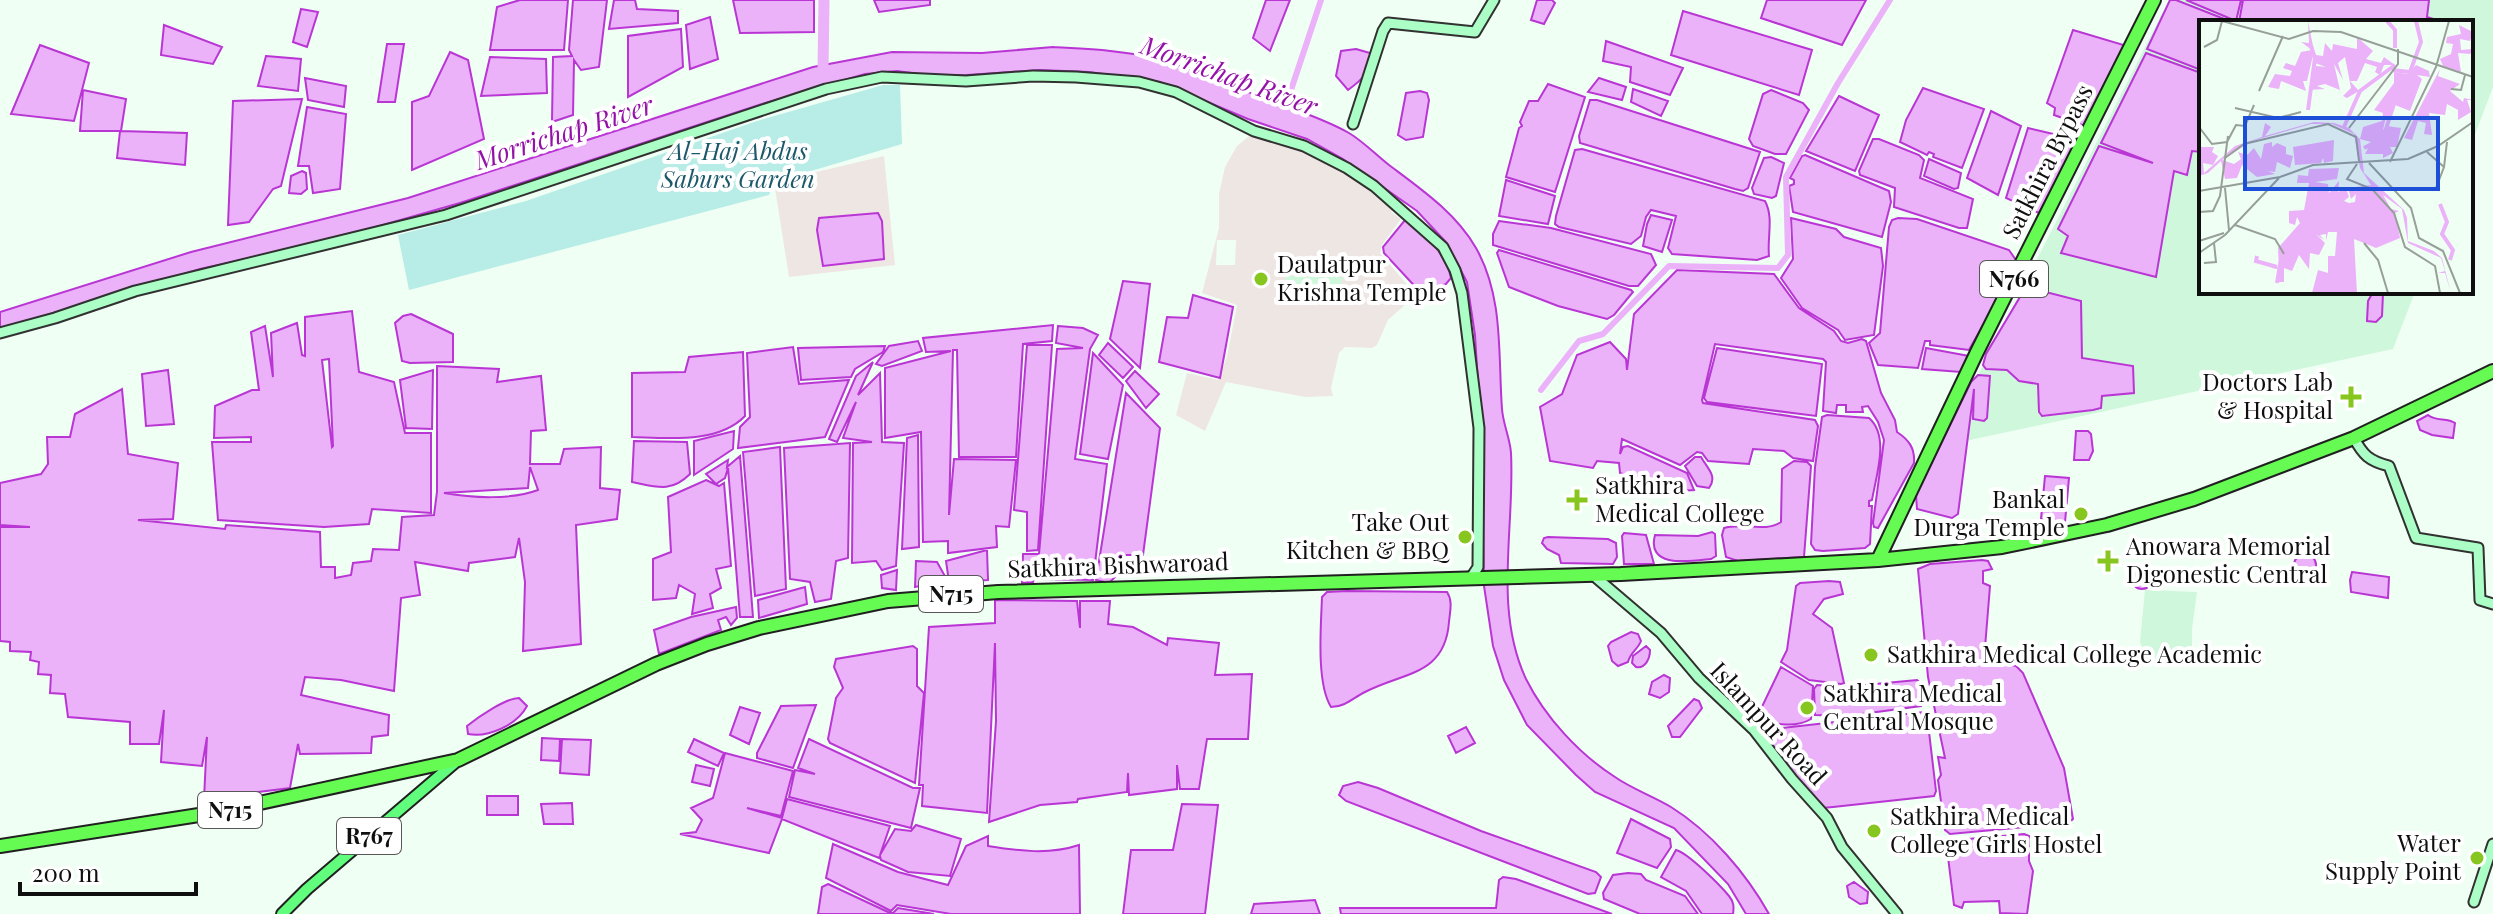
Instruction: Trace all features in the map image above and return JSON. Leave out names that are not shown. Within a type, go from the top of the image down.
[{"type":"highway","name":"Satkhira Bypass","points":[[1878,560],[1977,352],[2154,0]]},
{"type":"highway","points":[[1593,575],[1878,560],[2002,547],[2107,525],[2194,499],[2354,438],[2493,371]]},
{"type":"highway","name":"N715","points":[[1472,579],[1593,575]]},
{"type":"highway","name":"Satkhira Bishwaroad","points":[[458,760],[656,664],[707,644],[785,622],[888,601],[1017,591],[1472,579]]},
{"type":"highway","name":"N715","points":[[0,846],[218,812],[458,760]]},
{"type":"main road","name":"R767","points":[[282,914],[458,760]]},
{"type":"street","points":[[1353,124],[1388,23],[1475,32],[1494,0]]},
{"type":"street","points":[[0,333],[135,291],[446,215],[826,89],[882,77],[966,81],[1033,76],[1139,82],[1176,92],[1254,131],[1304,146],[1347,168],[1374,186],[1443,247],[1462,293],[1479,428],[1478,567],[1472,579]]},
{"type":"street","points":[[2354,438],[2362,454],[2369,460],[2389,466],[2416,538],[2478,548],[2480,600],[2493,604]]},
{"type":"street","name":"Islampur Road","points":[[1593,575],[1661,633],[1706,686],[1754,730],[1825,815],[1842,847],[1897,914]]},
{"type":"street","points":[[2474,902],[2493,844]]},
{"type":"shaded area","points":[[520,0],[568,0],[564,50],[490,50],[497,7]]},
{"type":"shaded area","points":[[573,0],[607,0],[599,67],[581,70],[574,60],[573,115],[552,122],[553,57],[572,56],[569,50]]},
{"type":"shaded area","points":[[614,0],[635,0],[637,9],[678,11],[678,23],[609,29]]},
{"type":"shaded area","points":[[733,0],[814,0],[814,32],[740,33]]},
{"type":"shaded area","points":[[874,0],[930,0],[930,5],[879,12]]},
{"type":"shaded area","points":[[1266,0],[1290,0],[1270,51],[1253,38]]},
{"type":"shaded area","points":[[1537,0],[1552,0],[1555,3],[1544,24],[1531,20]]},
{"type":"shaded area","points":[[1767,0],[1866,0],[1842,45],[1761,18]]},
{"type":"shaded area","points":[[2170,0],[2227,20],[2199,20],[2199,69],[2147,49]]},
{"type":"shaded area","points":[[2186,0],[2241,0],[2236,20]]},
{"type":"shaded area","points":[[2243,0],[2429,0],[2427,17],[2437,20],[2239,20]]},
{"type":"shaded area","points":[[301,9],[318,12],[307,47],[293,42]]},
{"type":"shaded area","points":[[1683,11],[1812,50],[1799,95],[1671,55]]},
{"type":"shaded area","points":[[710,17],[718,59],[690,69],[686,25]]},
{"type":"shaded area","points":[[164,25],[222,47],[213,64],[161,55]]},
{"type":"shaded area","points":[[681,29],[683,67],[628,97],[628,36]]},
{"type":"shaded area","points":[[2073,30],[2127,46],[2085,126],[2054,115],[2055,108],[2047,103]]},
{"type":"shaded area","points":[[1606,41],[1683,68],[1670,95],[1630,82],[1631,67],[1603,61]]},
{"type":"shaded area","points":[[387,44],[404,44],[395,102],[378,102]]},
{"type":"shaded area","points":[[40,45],[89,63],[74,121],[11,114]]},
{"type":"shaded area","points":[[1053,47],[1154,58],[1328,123],[1360,140],[1437,202],[1468,235],[1485,267],[1495,306],[1502,409],[1511,453],[1510,624],[1526,679],[1553,721],[1589,757],[1622,781],[1686,817],[1714,841],[1750,884],[1769,914],[1746,914],[1728,884],[1674,828],[1595,792],[1527,725],[1504,680],[1493,646],[1484,586],[1481,433],[1475,335],[1467,282],[1446,242],[1417,211],[1343,159],[1307,139],[1248,119],[1160,82],[1089,72],[1040,70],[934,76],[897,71],[865,74],[762,104],[460,203],[327,241],[200,269],[0,329],[0,312],[191,252],[408,198],[813,67],[892,52],[982,53]]},
{"type":"shaded area","points":[[1356,49],[1370,53],[1369,65],[1362,78],[1348,90],[1336,76],[1341,51]]},
{"type":"shaded area","points":[[450,52],[468,60],[484,139],[412,170],[412,102],[429,96]]},
{"type":"shaded area","points":[[2146,53],[2199,72],[2199,152],[2192,151],[2187,175],[2174,171],[2156,277],[2061,253],[2068,236],[2058,229],[2099,146],[2153,163],[2101,143]]},
{"type":"shaded area","points":[[266,56],[301,59],[298,91],[258,86]]},
{"type":"shaded area","points":[[490,57],[546,59],[547,93],[481,96]]},
{"type":"shaded area","points":[[305,78],[346,86],[344,107],[308,100]]},
{"type":"shaded area","points":[[1599,78],[1626,87],[1622,100],[1588,92]]},
{"type":"shaded area","points":[[1548,84],[1585,97],[1555,192],[1506,177],[1522,126],[1520,122],[1529,101],[1538,101]]},
{"type":"shaded area","points":[[1923,88],[1984,109],[1962,168],[1900,142],[1906,120]]},
{"type":"shaded area","points":[[1633,89],[1668,101],[1661,116],[1631,102]]},
{"type":"shaded area","points":[[83,90],[126,99],[121,131],[187,133],[185,165],[117,158],[120,131],[80,131]]},
{"type":"shaded area","points":[[1771,90],[1803,103],[1809,110],[1786,154],[1775,154],[1753,146],[1749,139],[1763,94]]},
{"type":"shaded area","points":[[1406,93],[1427,93],[1429,100],[1423,137],[1406,140],[1398,135]]},
{"type":"shaded area","points":[[1839,96],[1879,115],[1855,171],[1806,151]]},
{"type":"shaded area","points":[[302,99],[281,186],[273,189],[249,222],[228,225],[233,101]]},
{"type":"shaded area","points":[[1590,100],[1760,152],[1748,188],[1743,191],[1735,189],[1580,143],[1579,136]]},
{"type":"shaded area","points":[[307,107],[346,114],[340,189],[313,193],[309,166],[298,166]]},
{"type":"shaded area","points":[[1991,111],[2021,126],[1998,195],[1967,178]]},
{"type":"shaded area","points":[[2028,128],[2079,140],[2039,213],[2006,198]]},
{"type":"shaded area","points":[[1253,133],[1317,156],[1364,183],[1395,208],[1391,212],[1401,219],[1382,245],[1380,253],[1416,295],[1388,320],[1377,345],[1372,348],[1345,347],[1339,353],[1331,388],[1333,396],[1305,397],[1226,382],[1205,431],[1176,415],[1187,373],[1218,380],[1227,357],[1237,305],[1202,293],[1219,228],[1219,194],[1225,167],[1237,146]],"holes":[[[1217,240],[1236,240],[1235,265],[1216,265]]]},
{"type":"shaded area","points":[[1873,139],[1919,155],[1924,160],[1920,178],[1973,199],[1967,228],[1894,207],[1895,188],[1860,175]]},
{"type":"shaded area","points":[[1582,149],[1765,201],[1770,221],[1769,256],[1757,260],[1672,254],[1668,248],[1676,216],[1651,210],[1641,236],[1631,244],[1559,227],[1555,224],[1556,216],[1575,150]]},
{"type":"shaded area","points":[[1805,155],[1889,191],[1891,202],[1882,237],[1793,212],[1789,186],[1794,184],[1794,180],[1790,178]]},
{"type":"shaded area","points":[[884,156],[895,265],[789,277],[774,182]]},
{"type":"shaded area","points":[[1771,157],[1784,163],[1776,196],[1772,198],[1754,194],[1752,188],[1764,158]]},
{"type":"shaded area","points":[[1929,159],[1961,173],[1958,188],[1924,176]]},
{"type":"shaded area","points":[[302,171],[306,173],[307,189],[301,194],[289,193],[291,176]]},
{"type":"shaded area","points":[[1506,180],[1555,196],[1548,224],[1499,216]]},
{"type":"shaded area","points":[[878,213],[882,221],[884,259],[823,266],[817,230],[819,218]]},
{"type":"shaded area","points":[[1651,215],[1672,220],[1662,252],[1643,246]]},
{"type":"shaded area","points":[[1791,218],[1836,229],[1844,237],[1881,248],[1883,266],[1874,335],[1845,340],[1838,330],[1802,308],[1781,278],[1793,259]]},
{"type":"shaded area","points":[[1917,219],[2009,250],[2018,263],[1969,350],[1930,345],[1930,341],[1925,341],[1918,368],[1878,365],[1869,343],[1880,333],[1889,227],[1892,220]]},
{"type":"shaded area","points":[[1405,220],[1409,220],[1440,253],[1451,278],[1446,284],[1422,294],[1384,253],[1383,247]]},
{"type":"shaded area","points":[[1499,221],[1551,228],[1651,254],[1656,265],[1638,286],[1629,286],[1493,245],[1493,234]]},
{"type":"shaded area","points":[[1499,250],[1633,292],[1607,319],[1558,306],[1509,287],[1497,253]]},
{"type":"shaded area","points":[[1677,270],[1774,274],[1799,308],[1834,331],[1841,341],[1866,341],[1881,393],[1895,420],[1897,432],[1910,445],[1914,458],[1878,528],[1873,523],[1884,440],[1868,406],[1862,407],[1863,412],[1846,412],[1846,405],[1837,405],[1836,413],[1823,411],[1826,362],[1823,359],[1715,344],[1702,400],[1703,403],[1815,420],[1818,426],[1813,461],[1793,458],[1784,451],[1753,449],[1749,464],[1708,461],[1697,452],[1680,465],[1622,439],[1620,454],[1623,447],[1628,446],[1687,473],[1694,490],[1680,491],[1676,485],[1650,484],[1620,473],[1619,463],[1597,461],[1593,468],[1550,461],[1540,407],[1562,394],[1577,355],[1610,342],[1626,359],[1627,370],[1634,314]]},
{"type":"shaded area","points":[[1123,281],[1150,284],[1140,368],[1110,339]]},
{"type":"shaded area","points":[[2026,287],[2081,301],[2082,358],[2133,366],[2134,393],[2102,396],[2101,408],[2093,410],[2042,416],[2039,412],[2038,384],[2019,381],[2007,370],[1986,369],[1983,365],[1986,354]]},
{"type":"shaded area","points":[[2372,294],[2383,294],[2382,316],[2376,322],[2367,321],[2368,301]]},
{"type":"shaded area","points":[[1193,295],[1233,307],[1220,378],[1159,362],[1167,317],[1188,318]]},
{"type":"shaded area","points":[[352,311],[359,372],[394,382],[405,433],[431,433],[431,513],[372,509],[369,524],[324,527],[218,520],[212,442],[251,442],[251,437],[214,438],[215,406],[259,390],[251,332],[265,326],[273,377],[271,333],[297,323],[302,355],[305,356],[305,317]],"holes":[[[329,359],[333,446],[322,360]]]},
{"type":"shaded area","points":[[411,314],[453,334],[453,362],[402,361],[395,323]]},
{"type":"shaded area","points":[[1053,325],[1052,341],[1023,344],[1016,457],[959,457],[957,350],[953,350],[949,515],[954,459],[1016,460],[1009,527],[996,526],[997,547],[948,553],[948,541],[923,542],[921,432],[885,438],[885,368],[951,351],[926,352],[923,338]]},
{"type":"shaded area","points":[[1058,326],[1083,328],[1098,335],[1090,349],[1075,459],[1107,464],[1093,580],[1037,579],[1037,567],[1033,582],[1022,583],[1023,554],[1039,554],[1057,349],[1083,348],[1056,343]]},
{"type":"shaded area","points":[[918,341],[922,351],[882,366],[876,364],[889,346]]},
{"type":"shaded area","points":[[1108,343],[1133,367],[1123,378],[1099,355]]},
{"type":"shaded area","points":[[1027,345],[1052,345],[1038,550],[1027,551],[1027,512],[1014,510]]},
{"type":"shaded area","points":[[885,346],[883,352],[855,369],[851,377],[801,380],[798,348]]},
{"type":"shaded area","points":[[793,347],[799,384],[849,380],[825,437],[738,448],[740,427],[750,417],[747,353]]},
{"type":"shaded area","points":[[1717,348],[1822,364],[1816,416],[1707,402],[1704,398]]},
{"type":"shaded area","points":[[1926,348],[1969,356],[1961,372],[1922,369]]},
{"type":"shaded area","points":[[743,352],[745,416],[734,425],[692,437],[632,437],[632,373],[685,372],[689,357]]},
{"type":"shaded area","points":[[1093,353],[1123,385],[1108,459],[1080,454]]},
{"type":"shaded area","points":[[873,362],[858,395],[880,373],[882,442],[904,443],[896,566],[882,570],[876,561],[852,563],[853,443],[872,442],[843,438],[856,402],[837,442],[829,439],[856,376]]},
{"type":"shaded area","points":[[437,366],[499,369],[497,382],[541,376],[546,430],[531,431],[530,464],[560,464],[564,449],[601,447],[600,488],[620,490],[617,519],[576,525],[581,644],[523,651],[525,582],[519,538],[515,557],[469,563],[468,571],[415,562],[420,595],[401,598],[394,691],[341,680],[305,677],[301,695],[389,715],[388,735],[372,737],[371,753],[300,754],[298,744],[290,788],[204,799],[207,737],[202,766],[161,762],[164,710],[159,744],[130,744],[130,722],[68,717],[65,694],[50,693],[51,675],[38,674],[39,662],[30,660],[31,652],[10,651],[10,642],[0,641],[0,527],[30,527],[0,525],[0,483],[41,474],[48,464],[47,437],[70,437],[75,414],[122,389],[128,454],[178,463],[173,519],[138,520],[225,529],[226,525],[320,532],[321,567],[335,567],[335,578],[351,575],[353,563],[371,561],[373,549],[399,550],[402,517],[434,515],[437,492]],"holes":[[[530,467],[538,490],[491,497],[444,493],[528,488]]]},
{"type":"shaded area","points":[[168,370],[174,424],[146,426],[142,374]]},
{"type":"shaded area","points":[[433,370],[432,429],[406,428],[400,380]]},
{"type":"shaded area","points":[[1135,371],[1159,394],[1146,408],[1126,381]]},
{"type":"shaded area","points":[[1978,375],[1990,376],[1987,418],[1984,421],[1973,419],[1974,389],[1958,514],[1952,518],[1917,509],[1916,495],[1971,382]]},
{"type":"shaded area","points":[[1126,393],[1160,428],[1143,555],[1119,555],[1117,575],[1109,583],[1096,580]]},
{"type":"shaded area","points":[[2428,415],[2455,423],[2453,438],[2420,430],[2417,421]]},
{"type":"shaded area","points":[[1822,417],[1869,418],[1879,435],[1878,468],[1872,500],[1869,501],[1869,506],[1872,506],[1870,544],[1865,548],[1823,551],[1815,550],[1811,544],[1815,467]]},
{"type":"shaded area","points":[[734,431],[733,449],[694,475],[694,441]]},
{"type":"shaded area","points":[[2076,431],[2091,434],[2093,451],[2089,460],[2074,460]]},
{"type":"shaded area","points":[[918,435],[919,547],[902,549],[907,438]]},
{"type":"shaded area","points":[[634,441],[687,442],[690,474],[670,486],[656,487],[632,482]]},
{"type":"shaded area","points":[[850,443],[848,558],[836,561],[831,599],[815,602],[810,582],[790,579],[784,448]]},
{"type":"shaded area","points":[[780,447],[786,589],[755,596],[743,452]]},
{"type":"shaded area","points":[[740,456],[753,617],[740,617],[728,468],[725,478],[716,484],[706,474],[728,460],[727,467]]},
{"type":"shaded area","points":[[1695,457],[1701,457],[1711,472],[1709,488],[1697,486],[1685,466]]},
{"type":"shaded area","points":[[1794,461],[1807,462],[1811,466],[1804,557],[1738,561],[1726,557],[1722,535],[1724,528],[1768,527],[1781,522],[1782,469]]},
{"type":"shaded area","points":[[2045,476],[2069,478],[2065,522],[2062,525],[2041,519]]},
{"type":"shaded area","points":[[706,480],[719,486],[724,483],[731,566],[716,569],[721,588],[710,594],[713,608],[692,614],[695,594],[679,585],[676,598],[653,600],[653,559],[671,552],[668,497]]},
{"type":"shaded area","points":[[1624,533],[1646,535],[1654,564],[1624,564]]},
{"type":"shaded area","points":[[1715,534],[1716,556],[1711,559],[1663,558],[1654,546],[1655,535],[1698,536]]},
{"type":"shaded area","points":[[1548,537],[1608,539],[1616,543],[1617,557],[1613,564],[1561,563],[1559,555],[1542,543]]},
{"type":"shaded area","points":[[987,550],[988,580],[949,582],[946,561]]},
{"type":"shaded area","points":[[2305,554],[2316,565],[2305,576],[2294,565]]},
{"type":"shaded area","points":[[916,561],[937,562],[946,578],[915,587]]},
{"type":"shaded area","points":[[1988,561],[1992,569],[1983,571],[1983,583],[1990,586],[1984,660],[2016,666],[2023,673],[2064,768],[2073,819],[2069,823],[1950,834],[1945,830],[1938,757],[1945,758],[1928,677],[1918,569],[1930,564]]},
{"type":"shaded area","points":[[2138,567],[2146,567],[2153,578],[2146,589],[2138,589],[2131,582],[2131,574]]},
{"type":"shaded area","points":[[897,570],[896,590],[882,588],[881,575]]},
{"type":"shaded area","points":[[2352,572],[2389,577],[2388,598],[2351,592]]},
{"type":"shaded area","points":[[1840,582],[1843,594],[1824,599],[1813,614],[1832,628],[1844,683],[1841,684],[1809,680],[1781,662],[1787,650],[1796,586]]},
{"type":"shaded area","points":[[805,587],[807,604],[759,618],[758,600]]},
{"type":"shaded area","points":[[1327,592],[1447,592],[1451,603],[1449,622],[1446,640],[1431,663],[1379,685],[1345,704],[1331,707],[1321,669],[1322,597]]},
{"type":"shaded area","points":[[995,600],[1077,601],[1080,628],[1080,601],[1110,601],[1108,624],[1133,627],[1167,645],[1168,638],[1219,643],[1215,675],[1252,674],[1248,739],[1207,739],[1199,789],[1180,789],[1177,765],[1177,789],[1129,795],[1128,773],[1127,792],[1078,799],[1077,802],[1040,805],[989,822],[996,721],[995,643],[987,813],[922,806],[923,785],[919,785],[929,627],[995,623]]},
{"type":"shaded area","points":[[736,607],[737,618],[731,625],[726,617],[718,620],[721,630],[659,654],[654,630],[691,617]]},
{"type":"shaded area","points":[[1631,632],[1638,634],[1641,641],[1628,662],[1618,666],[1612,661],[1608,646]]},
{"type":"shaded area","points":[[913,646],[917,649],[917,686],[924,693],[915,783],[830,743],[828,739],[836,698],[843,688],[834,667],[836,659]]},
{"type":"shaded area","points":[[1646,646],[1650,650],[1648,660],[1636,667],[1632,663],[1633,656]]},
{"type":"shaded area","points":[[1781,667],[1813,686],[1811,719],[1799,724],[1785,724],[1759,718]]},
{"type":"shaded area","points":[[1664,675],[1670,678],[1669,692],[1660,698],[1649,694],[1652,682]]},
{"type":"shaded area","points":[[1917,680],[1922,685],[1921,706],[1847,716],[1815,715],[1814,689],[1817,685],[1843,687]]},
{"type":"shaded area","points":[[519,698],[527,706],[509,724],[493,732],[468,734],[467,726],[478,718],[500,704]]},
{"type":"shaded area","points":[[1694,699],[1699,701],[1702,708],[1680,737],[1672,737],[1668,726]]},
{"type":"shaded area","points":[[816,705],[793,768],[757,758],[781,706]]},
{"type":"shaded area","points":[[740,707],[760,713],[749,744],[730,735]]},
{"type":"shaded area","points":[[1924,712],[1927,715],[1936,791],[1934,796],[1822,808],[1755,733],[1754,724],[1782,728]]},
{"type":"shaded area","points":[[1466,727],[1475,743],[1456,753],[1448,736]]},
{"type":"shaded area","points":[[542,738],[560,739],[559,761],[541,760]]},
{"type":"shaded area","points":[[562,739],[591,740],[589,775],[560,773]]},
{"type":"shaded area","points":[[694,739],[724,753],[718,766],[688,752]]},
{"type":"shaded area","points":[[809,739],[913,788],[920,788],[911,828],[789,797],[795,770],[815,774],[798,768]]},
{"type":"shaded area","points":[[725,753],[793,771],[781,816],[747,808],[782,818],[787,799],[890,826],[880,855],[895,829],[911,831],[916,825],[961,839],[950,876],[908,872],[881,860],[880,856],[782,819],[769,853],[680,834],[696,832],[702,820],[691,808],[713,798]]},
{"type":"shaded area","points":[[696,765],[714,769],[710,786],[692,782]]},
{"type":"shaded area","points":[[1358,782],[1596,872],[1601,877],[1595,893],[1588,894],[1346,801],[1339,795],[1343,786]]},
{"type":"shaded area","points":[[487,796],[518,796],[518,815],[487,815]]},
{"type":"shaded area","points":[[572,803],[573,824],[544,824],[541,804]]},
{"type":"shaded area","points":[[1182,804],[1218,805],[1205,914],[1123,914],[1131,850],[1173,850]]},
{"type":"shaded area","points":[[1631,819],[1670,839],[1671,847],[1657,868],[1617,853]]},
{"type":"shaded area","points":[[988,836],[988,846],[1023,851],[1056,850],[1079,845],[1080,914],[951,914],[897,905],[891,911],[826,878],[833,844],[898,872],[948,885],[966,846]]},
{"type":"shaded area","points":[[2029,836],[2029,861],[2033,871],[2027,914],[2000,913],[1999,901],[1964,902],[1962,908],[1954,905],[1946,841]]},
{"type":"shaded area","points":[[1676,850],[1696,863],[1725,891],[1733,902],[1733,914],[1702,914],[1686,891],[1661,877]]},
{"type":"shaded area","points":[[1641,874],[1646,880],[1685,896],[1698,914],[1640,914],[1604,899],[1603,893],[1613,875]]},
{"type":"shaded area","points":[[1503,877],[1612,914],[1341,914],[1340,908],[1496,908],[1499,880]]},
{"type":"shaded area","points":[[1854,882],[1868,892],[1867,903],[1860,904],[1849,897],[1847,886]]},
{"type":"shaded area","points":[[828,884],[888,912],[893,913],[898,908],[934,914],[818,914],[822,887]]},
{"type":"shaded area","points":[[1315,900],[1320,914],[1251,914],[1254,904]]},
{"type":"green space","points":[[2169,0],[2493,0],[2493,87],[2473,140],[2473,20],[2199,20],[2199,294],[2414,294],[2393,349],[1942,446]]},
{"type":"green space","name":"Al-Haj Abdus Saburs Garden","points":[[883,85],[900,85],[902,144],[774,182],[769,195],[409,290],[398,235],[526,201],[757,121]]},
{"type":"green space","points":[[1286,276],[1343,277],[1337,300],[1286,298]]},
{"type":"green space","points":[[2145,590],[2197,592],[2192,658],[2185,664],[2171,666],[2154,662],[2145,654],[2140,642]]},
{"type":"waterway","points":[[823,70],[824,0]]},
{"type":"waterway","name":"Morrichap River","points":[[1283,114],[1321,0]]},
{"type":"waterway","points":[[1541,390],[1579,341],[1603,334],[1669,266],[1778,268],[1788,255],[1786,177],[1838,83],[1890,0]]},
{"type":"place","name":"Daulatpur Krishna Temple","points":[[1261,279]]},
{"type":"place","name":"Doctors Lab & Hospital","points":[[2351,397]]},
{"type":"place","name":"Satkhira Medical College","points":[[1577,500]]},
{"type":"place","name":"Bankal Durga Temple","points":[[2081,514]]},
{"type":"place","name":"Take Out Kitchen & BBQ","points":[[1465,537]]},
{"type":"place","name":"Anowara Memorial Digonestic Central","points":[[2108,561]]},
{"type":"place","name":"Satkhira Medical College Academic","points":[[1871,655]]},
{"type":"place","name":"Satkhira Medical Central Mosque","points":[[1807,708]]},
{"type":"place","name":"Satkhira Medical College Girls Hostel","points":[[1874,831]]},
{"type":"place","name":"Water Supply Point","points":[[2477,858]]}]
